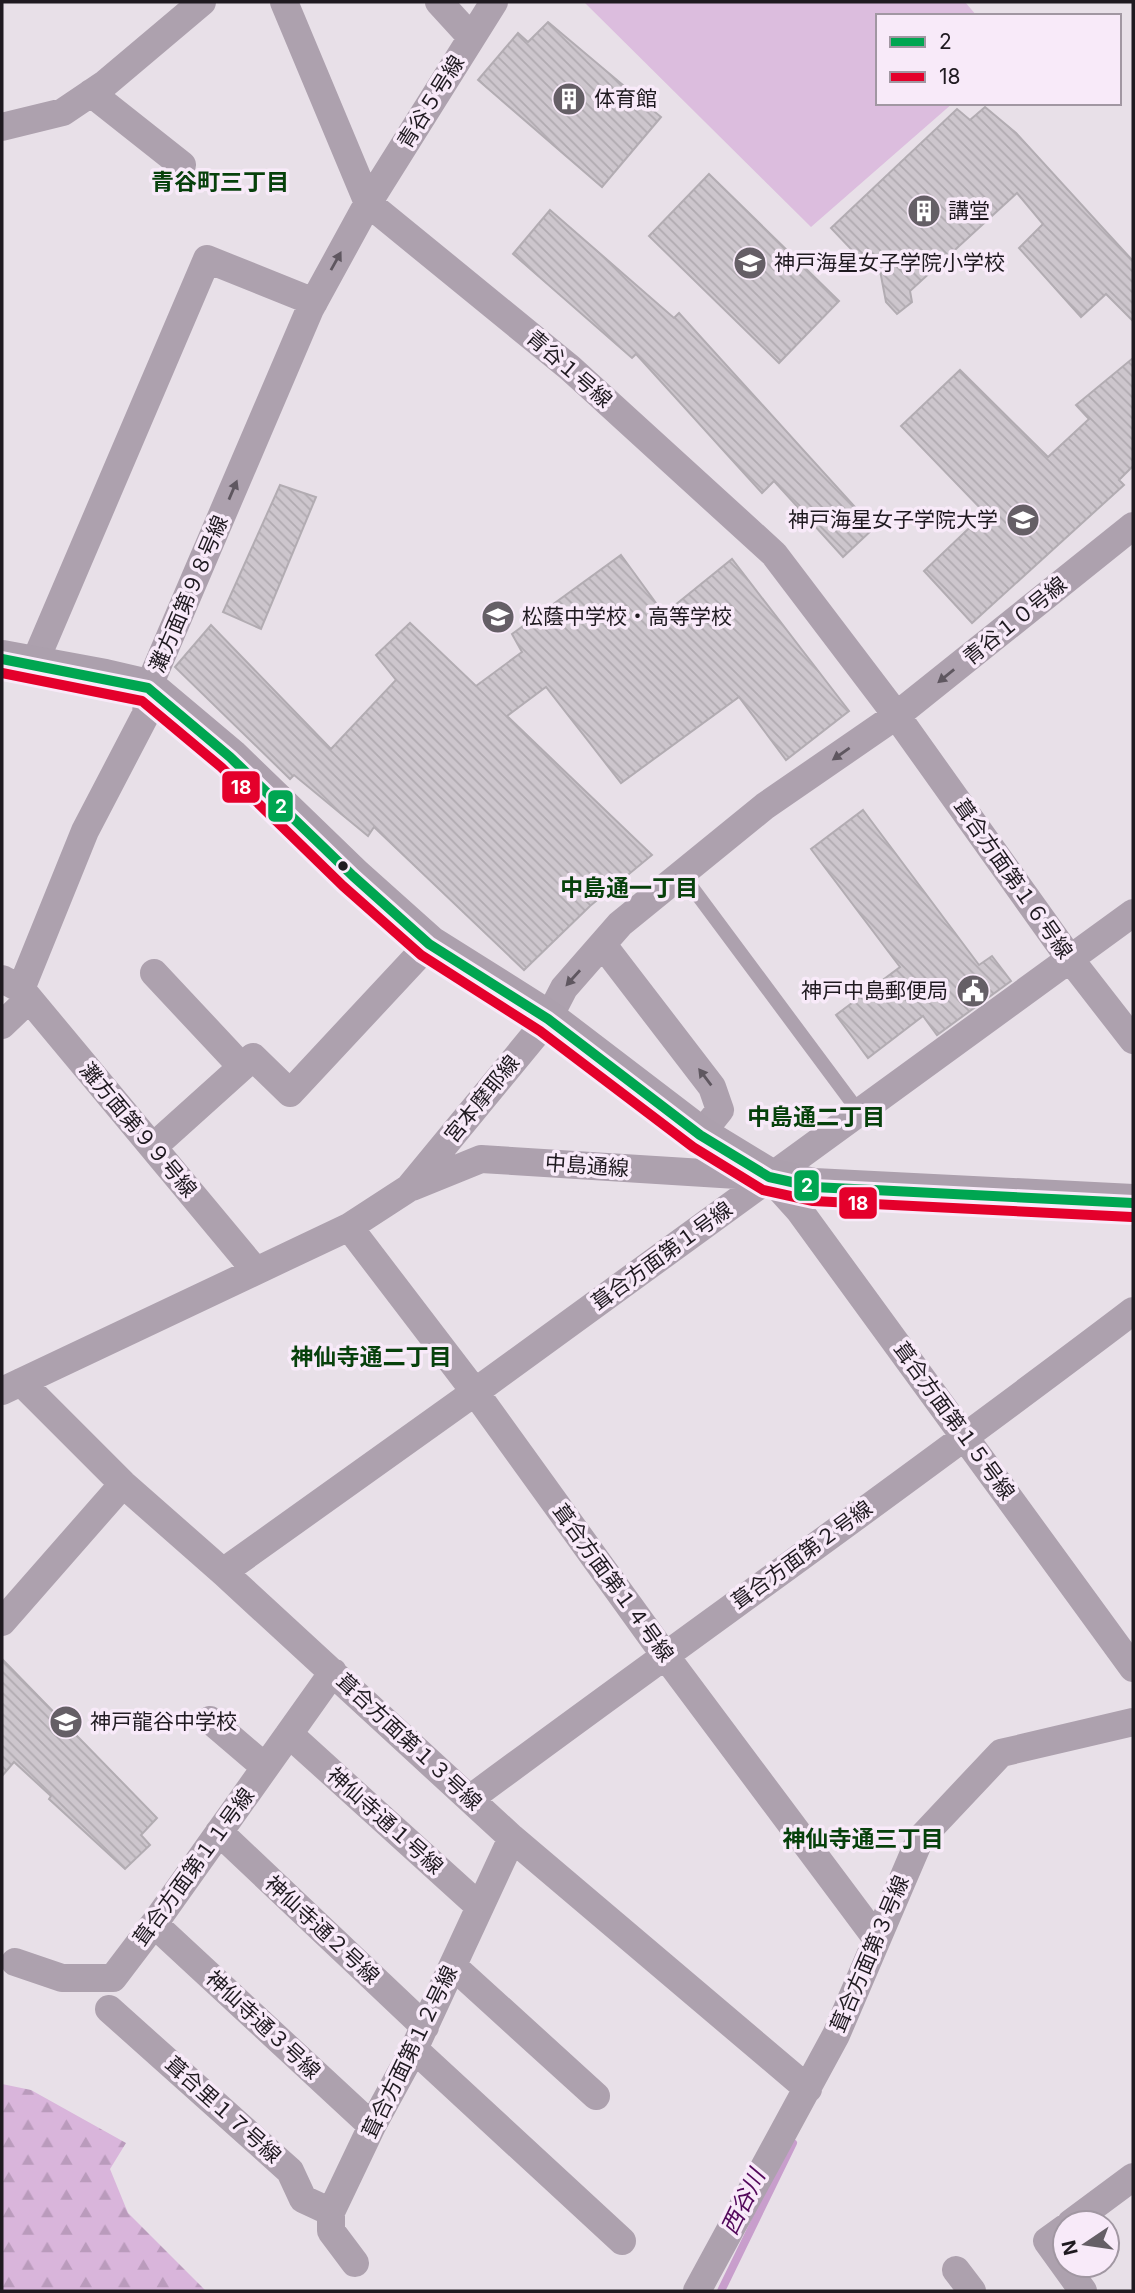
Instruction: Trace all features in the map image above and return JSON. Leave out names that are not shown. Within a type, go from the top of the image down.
[{"type":"street","points":[[2,127],[63,112],[106,83],[202,2]]},
{"type":"street","name":"青谷１号線","points":[[284,2],[369,203],[570,368],[774,554],[897,715]]},
{"type":"street","points":[[439,2],[471,37]]},
{"type":"street","name":"青谷５号線","points":[[369,203],[494,2]]},
{"type":"street","points":[[92,93],[182,165]]},
{"type":"street","name":"灘方面第９８号線","points":[[2,1025],[85,831],[146,714],[148,688],[314,302],[369,203]]},
{"type":"street","points":[[314,302],[207,258],[18,662],[148,688],[230,757],[353,876],[429,944],[548,1019],[700,1135],[769,1177],[814,1187],[1133,1203]]},
{"type":"street","name":"青谷１０号線","points":[[897,715],[1133,527]]},
{"type":"street","name":"宮本摩耶線","points":[[12,1387],[349,1227],[409,1188],[548,1019],[564,988],[621,924],[765,806],[897,715]]},
{"type":"street","name":"葺合方面第１６号線","points":[[897,715],[1070,959],[1133,1040]]},
{"type":"street","name":"葺合方面第１号線","points":[[223,1572],[1133,913]]},
{"type":"street","points":[[153,1147],[253,1057],[290,1093],[429,944]]},
{"type":"street","points":[[603,944],[712,1087],[720,1110],[700,1135]]},
{"type":"street","points":[[153,973],[242,1067]]},
{"type":"street","name":"灘方面第９９号線","points":[[17,989],[255,1270]]},
{"type":"street","name":"中島通線","points":[[409,1188],[481,1159],[769,1177]]},
{"type":"street","name":"葺合方面第１５号線","points":[[769,1177],[799,1210],[1133,1668]]},
{"type":"street","name":"葺合方面第１４号線","points":[[349,1227],[475,1392],[664,1654],[877,1939]]},
{"type":"street","name":"葺合方面第２号線","points":[[471,1798],[664,1654],[967,1437],[1133,1311]]},
{"type":"street","name":"葺合方面第１３号線","points":[[12,1387],[223,1572],[512,1838],[808,2089]]},
{"type":"street","points":[[6,1606],[123,1484]]},
{"type":"street","name":"葺合方面第１１号線","points":[[15,1962],[62,1978],[113,1978],[333,1672]]},
{"type":"street","points":[[209,1720],[265,1767]]},
{"type":"street","name":"葺合方面第３号線","points":[[697,2291],[836,2035],[920,1839],[1001,1753],[1133,1722]]},
{"type":"street","name":"神仙寺通１号線","points":[[289,1734],[480,1907]]},
{"type":"street","name":"神仙寺通２号線","points":[[219,1832],[419,2038],[622,2241]]},
{"type":"street","name":"葺合方面第１２号線","points":[[331,2212],[372,2126],[419,2038],[512,1838]]},
{"type":"street","name":"神仙寺通３号線","points":[[154,1924],[372,2126]]},
{"type":"street","points":[[453,1966],[596,2096]]},
{"type":"street","name":"葺合里１７号線","points":[[109,2009],[290,2171],[303,2199],[331,2212]]},
{"type":"street","points":[[1090,2209],[1133,2178]]},
{"type":"street","points":[[331,2212],[331,2231],[355,2263]]},
{"type":"lane","points":[[682,874],[859,1112]]},
{"type":"shaded area","points":[[584,2],[965,2],[975,14],[876,14],[876,105],[951,105],[811,227]]},
{"type":"green space","points":[[2,2084],[31,2090],[126,2143],[110,2169],[128,2213],[206,2291],[2,2291]]},
{"type":"building","name":"体育館","points":[[548,22],[661,117],[602,187],[478,80],[518,33],[528,42]]},
{"type":"building","points":[[985,107],[1016,133],[1133,261],[1133,321],[1106,294],[1081,317],[1019,248],[1043,224],[1017,193],[910,291],[912,302],[897,314],[886,302],[878,260],[870,269],[831,228],[957,109],[970,120]]},
{"type":"building","points":[[709,174],[839,301],[779,363],[649,236]]},
{"type":"building","points":[[550,210],[674,318],[679,313],[874,528],[843,557],[774,481],[762,493],[636,354],[632,358],[513,254]]},
{"type":"building","points":[[1133,358],[1133,466],[1119,480],[1124,485],[972,623],[924,571],[985,513],[901,426],[960,370],[1048,457],[1089,419],[1076,405]]},
{"type":"building","points":[[280,485],[316,497],[261,629],[223,612]]},
{"type":"building","points":[[621,555],[664,614],[732,559],[849,711],[786,760],[739,697],[621,783],[546,687],[507,716],[652,855],[590,906],[524,970],[374,827],[368,836],[294,775],[290,779],[175,667],[211,625],[331,749],[396,680],[376,655],[410,623],[476,686],[522,652],[512,634]]},
{"type":"building","points":[[863,810],[979,965],[992,956],[1011,981],[937,1035],[923,1016],[868,1058],[836,1015],[900,967],[811,849]]},
{"type":"building","points":[[2,1659],[157,1818],[141,1835],[150,1845],[125,1869],[49,1799],[51,1796],[14,1762],[2,1776]]},
{"type":"waterway","name":"西谷川","points":[[721,2291],[793,2143]]},
{"type":"transit line","name":"2","points":[[2,659],[148,688],[230,757],[353,876],[429,944],[548,1019],[700,1135],[769,1177],[814,1187],[1133,1203]]},
{"type":"transit line","name":"18","points":[[2,673],[142,701],[221,767],[343,886],[421,955],[540,1031],[693,1147],[763,1190],[813,1201],[1132,1217]]},
{"type":"place","name":"体育館","points":[[569,99]]},
{"type":"place","name":"講堂","points":[[924,211]]},
{"type":"place","name":"神戸海星女子学院小学校","points":[[750,263]]},
{"type":"place","name":"神戸海星女子学院大学","points":[[1023,520]]},
{"type":"place","name":"松蔭中学校・高等学校","points":[[498,617]]},
{"type":"place","name":"神戸中島郵便局","points":[[973,991]]},
{"type":"place","name":"神戸龍谷中学校","points":[[66,1722]]},
{"type":"district","name":"青谷町三丁目","points":[[220,182]]},
{"type":"district","name":"中島通一丁目","points":[[629,888]]},
{"type":"district","name":"中島通二丁目","points":[[816,1117]]},
{"type":"district","name":"神仙寺通二丁目","points":[[371,1357]]},
{"type":"district","name":"神仙寺通三丁目","points":[[863,1839]]}]
